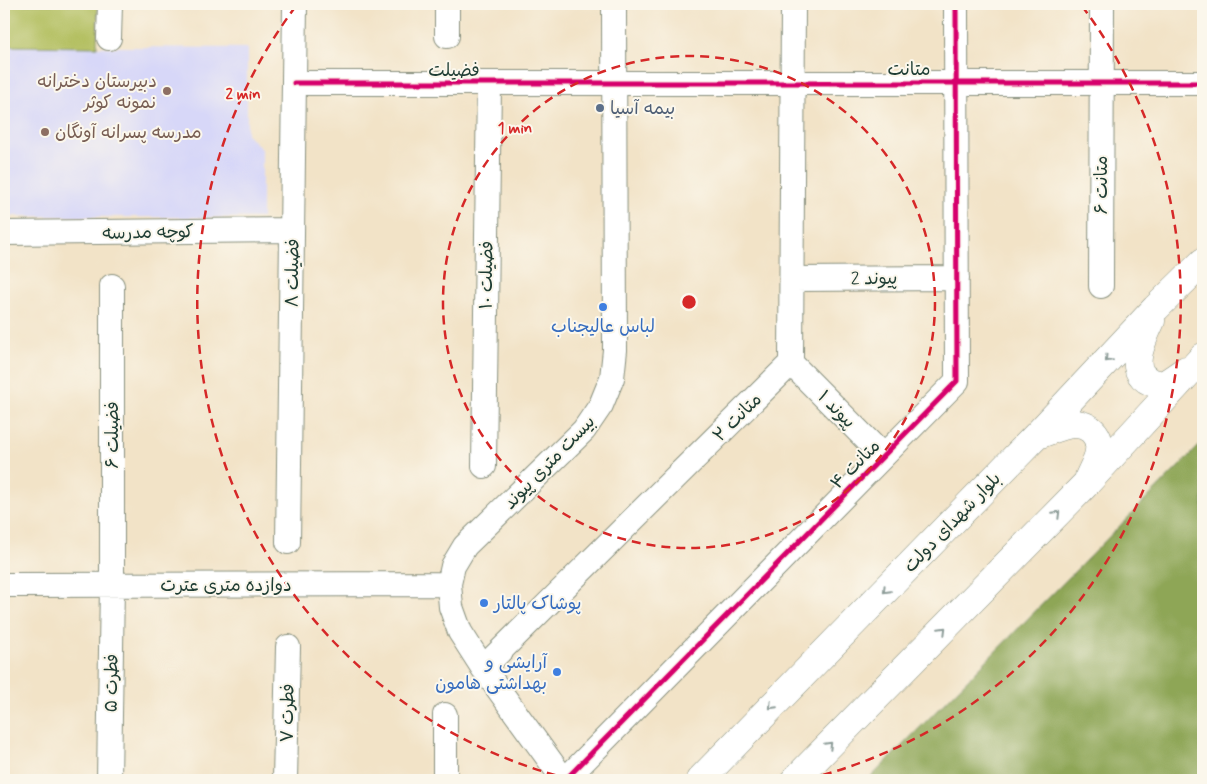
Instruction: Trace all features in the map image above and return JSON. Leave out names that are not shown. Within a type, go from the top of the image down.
[{"type":"main road","name":"بلوار شهدای دولت","points":[[700,780],[1036,436],[1156,308],[1203,262]]},
{"type":"main road","points":[[1156,308],[1139,347],[1137,365],[1143,376],[1153,384],[1164,385],[1202,358]]},
{"type":"main road","points":[[795,780],[1085,485],[1202,358]]},
{"type":"main road","points":[[1036,436],[1067,424],[1081,423],[1092,429],[1099,443],[1098,455],[1085,485]]},
{"type":"street","points":[[110,4],[110,38]]},
{"type":"street","name":"فضیلت ۸","points":[[288,542],[295,4]]},
{"type":"street","points":[[446,36],[447,4]]},
{"type":"street","name":"بیست متری پیوند","points":[[564,780],[460,632],[451,606],[449,584],[453,566],[466,546],[584,430],[601,405],[612,378],[615,350],[614,4]]},
{"type":"street","points":[[791,363],[793,4]]},
{"type":"street","name":"متانت ۴","points":[[564,780],[957,381],[956,4]]},
{"type":"street","name":"متانت ۶","points":[[1101,286],[1102,4]]},
{"type":"street","name":"فضیلت","points":[[294,83],[614,83]]},
{"type":"street","name":"فضیلت ۱۰","points":[[484,466],[488,83]]},
{"type":"street","name":"متانت","points":[[614,83],[1203,83]]},
{"type":"street","name":"کوچه مدرسه","points":[[4,233],[292,230]]},
{"type":"street","name":"پیوند 2","points":[[792,279],[957,278]]},
{"type":"street","name":"فضیلت ۶","points":[[112,286],[112,585]]},
{"type":"street","name":"پیوند ۱","points":[[791,363],[883,456]]},
{"type":"street","name":"متانت ۲","points":[[484,668],[791,363]]},
{"type":"street","name":"دوازده متری عترت","points":[[4,585],[449,584]]},
{"type":"street","name":"فطرت ۵","points":[[109,780],[112,585]]},
{"type":"street","name":"فطرت ۷","points":[[286,780],[288,647]]},
{"type":"street","points":[[445,715],[445,780]]},
{"type":"shaded area","name":"دبیرستان دخترانه نمونه کوثر","points":[[4,46],[247,48],[247,134],[262,149],[262,218],[4,216]]},
{"type":"green space","points":[[4,4],[98,4],[97,47],[4,46]]},
{"type":"green space","points":[[1203,442],[1203,780],[868,780]]},
{"type":"cycle path","points":[[565,780],[957,381],[956,4]]},
{"type":"cycle path","points":[[294,83],[1203,83]]},
{"type":"place","name":"دبیرستان دخترانه نمونه کوثر","points":[[167,91]]},
{"type":"place","name":"بیمه آسیا","points":[[600,108]]},
{"type":"place","name":"مدرسه پسرانه آونگان","points":[[45,132]]},
{"type":"place","name":"لباس عالیجناب","points":[[603,307]]},
{"type":"place","name":"پوشاک پالتار","points":[[484,603]]},
{"type":"place","name":"آرایشی و بهداشتی هامون","points":[[557,672]]}]
